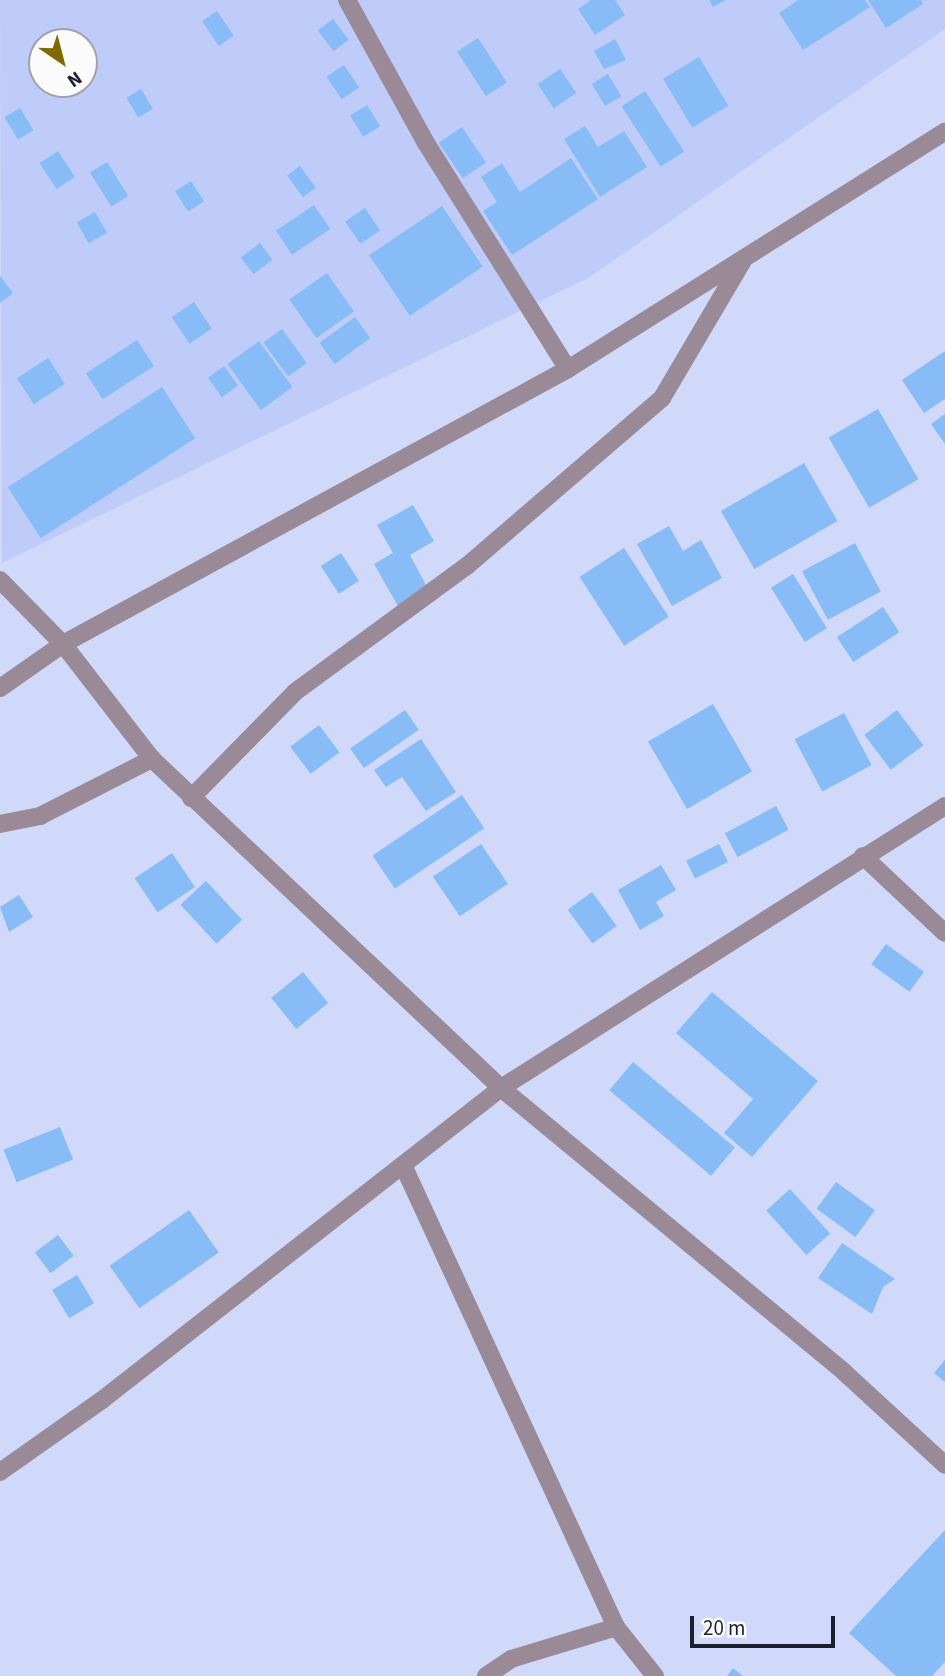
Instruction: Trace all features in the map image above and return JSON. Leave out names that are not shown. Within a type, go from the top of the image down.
[{"type":"street","points":[[347,0],[426,143],[568,369]]},
{"type":"street","points":[[0,688],[63,644],[568,369],[945,132]]},
{"type":"street","points":[[191,798],[295,692],[468,565],[662,398],[744,258]]},
{"type":"street","points":[[0,580],[63,644],[152,760],[500,1088],[844,1372],[945,1465]]},
{"type":"street","points":[[0,824],[40,816],[152,760]]},
{"type":"street","points":[[0,1472],[404,1165],[500,1088],[945,806]]},
{"type":"street","points":[[863,856],[945,933]]},
{"type":"street","points":[[404,1165],[616,1627],[655,1676]]},
{"type":"street","points":[[486,1676],[511,1659],[616,1627]]},
{"type":"shaded area","points":[[0,0],[945,0],[945,29],[590,277],[2,563]]},
{"type":"building","points":[[591,0],[615,0],[625,15],[595,35],[578,9]]},
{"type":"building","points":[[709,0],[726,0],[713,7]]},
{"type":"building","points":[[798,0],[865,0],[870,7],[803,50],[779,13]]},
{"type":"building","points":[[868,0],[921,0],[923,4],[886,28]]},
{"type":"building","points":[[217,11],[234,36],[219,46],[202,21]]},
{"type":"building","points":[[333,19],[349,40],[333,51],[318,30]]},
{"type":"building","points":[[478,38],[507,82],[486,96],[457,52]]},
{"type":"building","points":[[615,39],[626,60],[604,69],[594,51]]},
{"type":"building","points":[[699,57],[728,106],[692,127],[663,79]]},
{"type":"building","points":[[344,65],[359,87],[342,99],[327,77]]},
{"type":"building","points":[[560,69],[576,93],[554,108],[538,84]]},
{"type":"building","points":[[608,74],[621,96],[605,106],[592,84]]},
{"type":"building","points":[[141,89],[153,109],[138,117],[126,98]]},
{"type":"building","points":[[645,91],[684,151],[661,167],[622,106]]},
{"type":"building","points":[[367,105],[380,126],[363,137],[350,116]]},
{"type":"building","points":[[20,108],[33,130],[18,140],[5,117]]},
{"type":"building","points":[[585,126],[598,147],[624,131],[647,167],[600,197],[564,139]]},
{"type":"building","points":[[462,127],[486,163],[463,178],[439,143]]},
{"type":"building","points":[[58,151],[75,177],[56,189],[40,163]]},
{"type":"building","points":[[571,158],[598,199],[512,255],[483,211],[497,202],[481,177],[502,163],[520,192]]},
{"type":"building","points":[[107,162],[128,196],[111,207],[90,173]]},
{"type":"building","points":[[300,166],[316,188],[303,197],[287,175]]},
{"type":"building","points":[[191,181],[204,201],[188,211],[175,191]]},
{"type":"building","points":[[314,205],[330,229],[292,255],[276,231]]},
{"type":"building","points":[[442,206],[483,267],[410,316],[369,255]]},
{"type":"building","points":[[365,208],[380,230],[360,244],[345,221]]},
{"type":"building","points":[[95,212],[107,233],[89,243],[77,222]]},
{"type":"building","points":[[260,243],[273,260],[253,274],[241,257]]},
{"type":"building","points":[[327,273],[354,312],[316,338],[289,299]]},
{"type":"building","points":[[0,276],[13,293],[0,303]]},
{"type":"building","points":[[194,302],[212,329],[190,344],[172,317]]},
{"type":"building","points":[[355,317],[370,338],[335,364],[319,343]]},
{"type":"building","points":[[282,329],[307,363],[288,376],[263,343]]},
{"type":"building","points":[[137,340],[154,366],[103,399],[86,373]]},
{"type":"building","points":[[259,341],[293,387],[261,410],[227,364]]},
{"type":"building","points":[[945,351],[945,399],[924,413],[902,380]]},
{"type":"building","points":[[48,358],[65,384],[34,404],[17,378]]},
{"type":"building","points":[[224,366],[238,385],[222,397],[208,378]]},
{"type":"building","points":[[162,387],[195,438],[41,538],[8,487]]},
{"type":"building","points":[[878,409],[918,479],[869,508],[829,438]]},
{"type":"building","points":[[945,414],[945,444],[931,424]]},
{"type":"building","points":[[804,463],[838,521],[754,569],[721,511]]},
{"type":"building","points":[[413,505],[434,541],[410,555],[428,589],[398,606],[374,564],[393,553],[377,525]]},
{"type":"building","points":[[669,526],[683,551],[701,540],[722,578],[672,606],[637,544]]},
{"type":"building","points":[[855,543],[881,592],[828,620],[802,571]]},
{"type":"building","points":[[624,548],[669,617],[624,646],[580,577]]},
{"type":"building","points":[[341,553],[359,581],[339,594],[321,566]]},
{"type":"building","points":[[793,574],[827,628],[805,642],[771,588]]},
{"type":"building","points":[[883,607],[899,632],[853,662],[837,637]]},
{"type":"building","points":[[713,704],[752,772],[687,809],[648,742]]},
{"type":"building","points":[[405,710],[419,730],[364,768],[350,748]]},
{"type":"building","points":[[897,710],[923,745],[891,770],[864,735]]},
{"type":"building","points":[[844,713],[872,765],[822,791],[795,739]]},
{"type":"building","points":[[319,725],[339,752],[311,774],[290,747]]},
{"type":"building","points":[[421,739],[456,792],[426,811],[402,777],[386,787],[374,770]]},
{"type":"building","points":[[462,795],[484,828],[395,889],[372,855]]},
{"type":"building","points":[[776,806],[789,830],[737,857],[725,833]]},
{"type":"building","points":[[481,844],[508,884],[460,916],[433,876]]},
{"type":"building","points":[[719,844],[728,862],[695,879],[686,861]]},
{"type":"building","points":[[172,853],[195,887],[158,912],[135,878]]},
{"type":"building","points":[[661,865],[676,890],[656,902],[664,916],[640,930],[618,890]]},
{"type":"building","points":[[206,881],[242,920],[217,944],[180,905]]},
{"type":"building","points":[[592,892],[617,926],[592,944],[568,910]]},
{"type":"building","points":[[19,895],[33,917],[9,932],[0,907]]},
{"type":"building","points":[[886,944],[924,972],[909,992],[871,964]]},
{"type":"building","points":[[303,972],[328,1003],[296,1029],[271,998]]},
{"type":"building","points":[[712,992],[818,1081],[752,1157],[724,1133],[753,1099],[676,1033]]},
{"type":"building","points":[[633,1062],[735,1147],[711,1176],[609,1090]]},
{"type":"building","points":[[60,1127],[73,1159],[17,1182],[3,1150]]},
{"type":"building","points":[[836,1182],[875,1210],[855,1237],[817,1209]]},
{"type":"building","points":[[790,1189],[830,1234],[806,1255],[766,1210]]},
{"type":"building","points":[[189,1210],[219,1253],[139,1308],[110,1266]]},
{"type":"building","points":[[58,1235],[74,1256],[50,1273],[35,1252]]},
{"type":"building","points":[[842,1243],[895,1279],[883,1287],[872,1314],[818,1278]]},
{"type":"building","points":[[77,1275],[94,1303],[69,1318],[52,1290]]},
{"type":"building","points":[[945,1360],[945,1382],[934,1373]]},
{"type":"building","points":[[945,1530],[945,1662],[932,1676],[896,1676],[849,1633]]},
{"type":"building","points":[[733,1668],[743,1676],[727,1676]]}]
